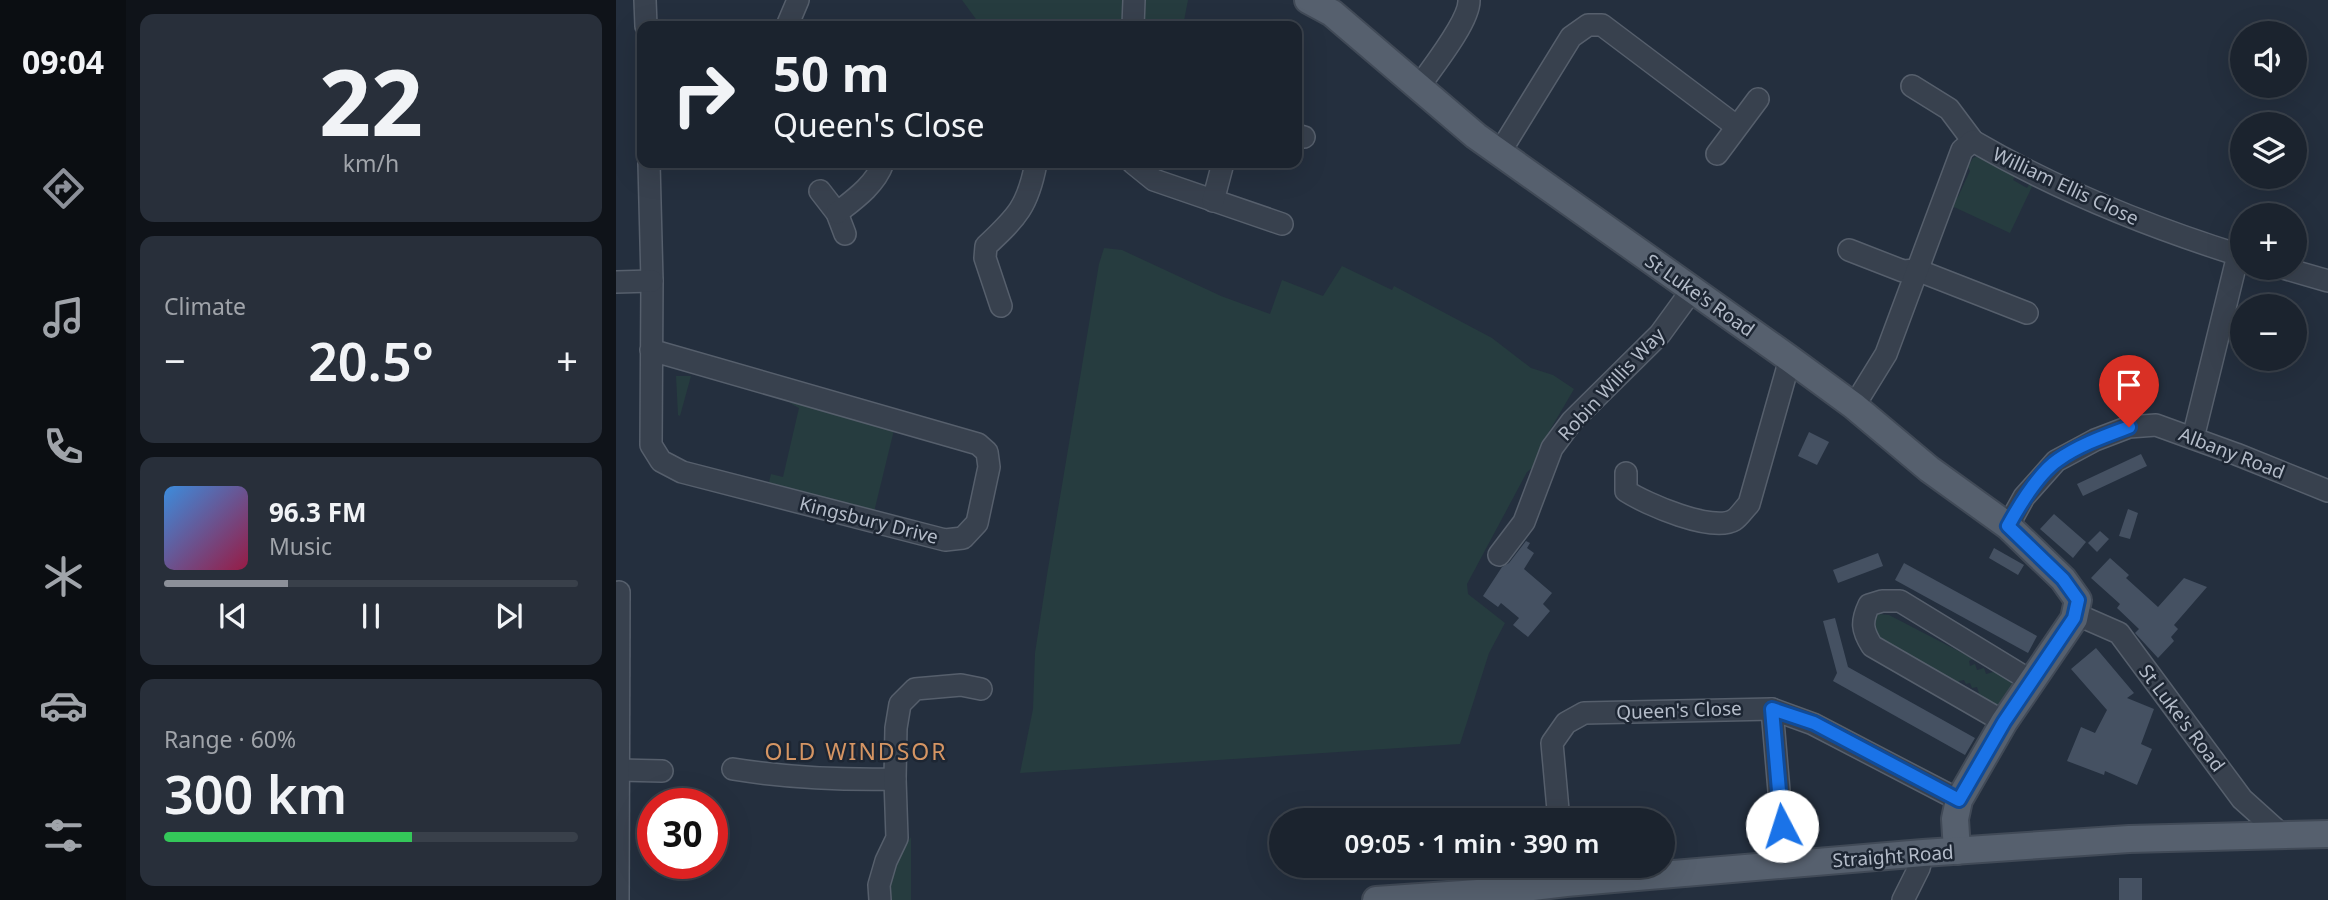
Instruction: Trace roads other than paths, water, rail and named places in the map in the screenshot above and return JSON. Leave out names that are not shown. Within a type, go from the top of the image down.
[{"type":"main road","name":"St Luke's Road","points":[[1311,0],[1332,13],[1476,136],[1790,359],[1854,406],[1929,469],[2008,526],[2063,579],[2076,609]]},
{"type":"main road","points":[[1957,850],[1955,819],[1959,800],[2004,722],[2076,609]]},
{"type":"main road","name":"Straight Road","points":[[1675,868],[2110,840],[2328,834]]},
{"type":"main road","name":"Straight Road","points":[[1376,900],[1522,895],[1559,878]]},
{"type":"street","points":[[645,0],[646,21]]},
{"type":"street","points":[[789,21],[798,0]]},
{"type":"street","points":[[1133,21],[1135,0]]},
{"type":"street","points":[[1419,88],[1460,26],[1469,0]]},
{"type":"street","points":[[1500,152],[1571,37],[1588,24],[1602,26],[1736,126]]},
{"type":"street","points":[[1912,86],[1949,108],[1973,141]]},
{"type":"street","points":[[1717,154],[1758,99]]},
{"type":"street","name":"William Ellis Close","points":[[1854,406],[1886,354],[1962,150],[1973,141],[2015,166],[2144,223],[2230,252]]},
{"type":"street","name":"Kingsbury Drive","points":[[649,168],[652,281],[651,350],[651,445],[661,461],[682,472],[944,540],[962,538],[976,523],[989,467],[987,452],[978,444],[651,350]]},
{"type":"street","points":[[820,191],[841,223],[881,168]]},
{"type":"street","points":[[1001,306],[985,258],[986,246],[1023,207],[1035,168]]},
{"type":"street","points":[[1139,168],[1154,180],[1282,224]]},
{"type":"street","points":[[1213,201],[1222,168]]},
{"type":"street","points":[[1849,250],[1903,271],[1917,270],[2026,313]]},
{"type":"street","points":[[2307,275],[2328,281]]},
{"type":"street","points":[[2193,438],[2234,280]]},
{"type":"street","points":[[616,282],[652,281]]},
{"type":"street","name":"Robin Willis Way","points":[[1499,555],[1524,522],[1552,448],[1572,421],[1660,334],[1692,290]]},
{"type":"street","points":[[1626,473],[1626,491],[1643,502],[1716,525],[1733,520],[1749,504],[1790,359]]},
{"type":"street","name":"Albany Road","points":[[2008,526],[2024,497],[2056,461],[2095,440],[2129,427],[2156,425],[2328,491]]},
{"type":"street","points":[[618,900],[619,592]]},
{"type":"street","points":[[2004,722],[1872,646],[1864,633],[1862,620],[1869,605],[1882,601],[1900,601],[2031,681]]},
{"type":"street","name":"St Luke's Road","points":[[2076,609],[2087,619],[2119,633],[2242,799],[2281,834]]},
{"type":"street","points":[[880,900],[879,885],[897,838],[896,728],[900,704],[915,689],[968,681]]},
{"type":"street","name":"Queen's Close","points":[[1558,808],[1552,743],[1566,723],[1581,714],[1752,708],[1772,709],[1814,723],[1959,800]]},
{"type":"street","points":[[1772,709],[1782,826]]},
{"type":"street","points":[[733,769],[779,777],[895,779]]},
{"type":"street","points":[[619,770],[662,771]]},
{"type":"street","points":[[1903,900],[1919,868],[1923,853]]},
{"type":"district","name":"OLD WINDSOR","points":[[856,752]]}]
